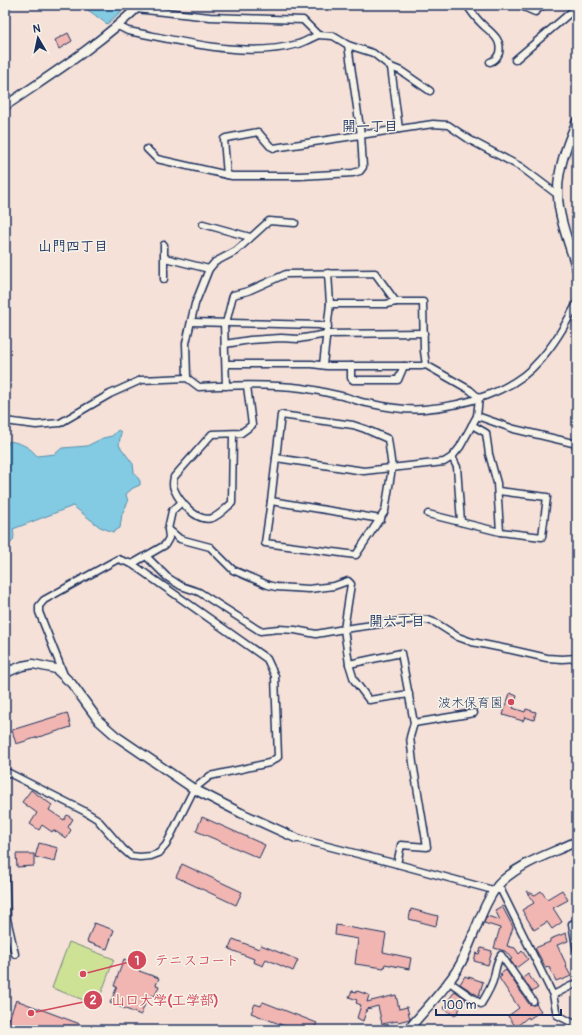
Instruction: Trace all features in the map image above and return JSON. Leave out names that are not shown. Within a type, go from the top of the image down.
[{"type":"street","points":[[519,5],[535,12],[543,5]]},
{"type":"street","points":[[467,6],[480,22],[493,34],[498,42],[499,53],[495,60],[490,62]]},
{"type":"street","points":[[5,106],[97,43],[138,7],[210,17],[303,20],[318,36]]},
{"type":"street","points":[[515,60],[577,7]]},
{"type":"street","points":[[118,26],[128,31],[221,48],[241,50],[276,48],[299,44],[318,36],[333,36],[348,46],[373,53],[392,67],[401,71],[430,90]]},
{"type":"street","points":[[147,149],[157,159],[232,176],[300,176],[353,173],[360,171],[362,166],[361,135],[348,46]]},
{"type":"street","points":[[392,67],[399,129]]},
{"type":"street","points":[[577,121],[562,163],[558,195],[562,218],[577,270]]},
{"type":"street","points":[[227,175],[224,139],[226,138],[258,132],[270,146],[274,148],[433,124],[448,125],[470,140],[521,167],[558,195]]},
{"type":"street","points":[[568,143],[577,145]]},
{"type":"street","points":[[187,378],[186,343],[195,304],[209,269],[214,262],[236,251],[269,221],[295,223]]},
{"type":"street","points":[[203,224],[250,237]]},
{"type":"street","points":[[164,245],[164,279]]},
{"type":"street","points":[[165,258],[209,269]]},
{"type":"street","points":[[323,365],[330,304],[328,273]]},
{"type":"street","points":[[226,386],[225,323],[233,295],[248,291],[286,274],[375,273],[396,302]]},
{"type":"street","points":[[330,304],[386,304],[396,302],[423,302],[426,365]]},
{"type":"street","points":[[5,421],[36,425],[60,423],[110,394],[141,380],[187,378],[199,387],[247,386],[300,388],[325,392],[365,403],[398,408],[423,410],[449,405],[479,398],[510,384],[526,373],[539,362],[565,325],[577,303]]},
{"type":"street","points":[[191,322],[319,325],[328,327]]},
{"type":"street","points":[[225,344],[250,340],[281,338],[298,339],[327,334],[424,333]]},
{"type":"street","points":[[226,364],[327,366],[426,365],[470,390],[479,398]]},
{"type":"street","points":[[351,366],[351,378],[353,380],[398,380],[404,366]]},
{"type":"street","points":[[233,434],[232,503],[211,518],[204,518],[194,515],[182,502],[174,488],[174,477],[212,434],[241,433],[252,425],[247,386]]},
{"type":"street","points":[[276,458],[364,471],[444,462],[452,457],[460,447],[477,416],[479,398]]},
{"type":"street","points":[[281,415],[353,425],[388,439],[392,468],[385,511],[356,555],[265,543],[272,501],[281,415]]},
{"type":"street","points":[[477,416],[514,430],[577,444]]},
{"type":"street","points":[[472,425],[486,433],[489,454],[498,491],[500,532]]},
{"type":"street","points":[[452,457],[457,467],[461,522]]},
{"type":"street","points":[[428,514],[500,532],[542,537],[547,497],[498,491]]},
{"type":"street","points":[[272,501],[381,518]]},
{"type":"street","points":[[132,564],[165,545],[169,538],[168,529],[172,511],[182,502]]},
{"type":"street","points":[[168,529],[180,539],[210,547],[233,570],[268,585],[276,587],[309,589],[334,586],[348,581],[351,584],[344,629],[349,664],[354,680],[369,700],[409,694]]},
{"type":"street","points":[[146,556],[172,580],[181,586],[199,592],[260,631],[279,629],[316,634],[416,619],[428,620],[436,623],[458,637],[472,642],[547,658],[577,658]]},
{"type":"street","points":[[5,771],[91,815],[97,819],[131,856],[140,857],[150,856],[159,852],[166,845],[194,790],[210,776],[269,763],[278,757],[275,676],[267,659],[132,564],[118,559],[44,600],[39,606],[39,612],[64,675]]},
{"type":"street","points":[[349,664],[401,653],[414,723],[410,737],[427,847],[401,844],[397,864]]},
{"type":"street","points":[[5,663],[7,672],[22,666],[33,664],[56,669],[72,684],[99,722],[116,736],[194,790],[241,813],[296,838],[493,890],[501,890],[553,995],[557,1015],[577,1025]]},
{"type":"street","points":[[414,723],[474,713]]},
{"type":"street","points":[[408,1030],[460,964],[493,890],[512,872],[530,861],[577,841]]},
{"type":"street","points":[[5,865],[7,919],[15,954]]},
{"type":"street","points":[[577,922],[572,924],[577,951]]},
{"type":"street","points":[[448,981],[480,1004],[490,988],[497,961],[501,955],[533,1001]]},
{"type":"street","points":[[553,995],[577,983]]},
{"type":"green space","points":[[69,942],[114,959],[97,1005],[52,988]]},
{"type":"water","points":[[81,5],[128,5],[107,24]]},
{"type":"water","points":[[118,430],[121,432],[119,445],[133,464],[134,472],[140,481],[140,485],[133,488],[126,494],[128,502],[122,514],[120,528],[113,532],[100,527],[73,506],[13,529],[13,540],[5,548],[5,445],[8,445],[9,441],[17,443],[25,446],[37,456],[55,454],[62,448],[87,446],[103,438],[112,436]]},
{"type":"building","points":[[68,33],[72,41],[59,49],[55,40]]},
{"type":"building","name":"波木保育園","points":[[510,693],[517,696],[513,708],[525,712],[526,709],[536,712],[534,720],[525,717],[523,721],[503,715]]},
{"type":"building","points":[[67,713],[71,727],[16,744],[12,730]]},
{"type":"building","points":[[31,790],[52,805],[49,810],[64,820],[67,815],[73,819],[68,827],[71,830],[66,838],[53,830],[52,832],[42,825],[39,830],[30,824],[37,813],[22,802]]},
{"type":"building","points":[[202,817],[265,845],[259,858],[196,831]]},
{"type":"building","points":[[39,843],[58,848],[55,862],[35,857]]},
{"type":"building","points":[[16,854],[34,854],[34,866],[17,867]]},
{"type":"building","points":[[182,864],[242,892],[236,905],[176,877]]},
{"type":"building","points":[[562,890],[568,900],[553,908],[562,922],[552,929],[547,922],[534,930],[522,910],[534,903],[526,891],[535,895],[541,891],[547,899]]},
{"type":"building","points":[[502,906],[513,927],[507,946],[515,948],[519,954],[522,951],[528,959],[516,968],[510,960],[512,959],[505,951],[494,948],[500,928],[484,923],[487,916],[500,920],[495,910]]},
{"type":"building","points":[[411,909],[438,916],[436,926],[409,919]]},
{"type":"building","points":[[94,923],[114,930],[107,949],[87,942]]},
{"type":"building","points":[[336,925],[386,934],[383,952],[411,958],[409,969],[385,964],[384,968],[355,964],[358,939],[335,935]]},
{"type":"building","points":[[566,933],[568,941],[557,945],[571,976],[556,981],[549,967],[546,968],[535,948],[550,942],[550,939]]},
{"type":"building","points":[[233,939],[259,949],[261,945],[298,960],[293,971],[266,959],[263,966],[253,962],[254,959],[229,949]]},
{"type":"building","points":[[481,948],[492,951],[488,965],[474,961],[476,953],[479,954]]},
{"type":"building","points":[[124,959],[141,966],[139,971],[159,978],[156,985],[159,986],[155,996],[152,995],[150,999],[147,998],[141,1015],[110,1003],[117,987],[114,986]]},
{"type":"building","points":[[506,970],[529,1004],[536,1004],[541,1011],[529,1019],[528,1017],[516,1027],[508,1016],[519,1008],[499,978],[502,976],[500,974]]},
{"type":"building","points":[[528,974],[538,988],[532,992],[523,978]]},
{"type":"building","points":[[465,976],[483,982],[479,996],[460,984]]},
{"type":"building","points":[[352,991],[369,995],[367,1002],[396,995],[399,1009],[407,1007],[410,1019],[382,1024],[378,1006],[367,1009],[363,1021],[357,1018],[361,1005],[356,1003],[357,1000],[349,997]]},
{"type":"building","points":[[455,991],[466,999],[455,1016],[443,1008]]},
{"type":"building","points":[[16,1000],[80,1024],[78,1030],[5,1030]]},
{"type":"building","points":[[263,1002],[317,1023],[313,1030],[295,1030],[251,1013],[255,1004],[261,1006]]},
{"type":"place","name":"波木保育園","points":[[511,702]]},
{"type":"place","name":"テニスコート","points":[[83,974]]},
{"type":"place","name":"山口大学(工学部)","points":[[31,1013]]},
{"type":"district","name":"開一丁目","points":[[370,126]]},
{"type":"district","name":"山門四丁目","points":[[73,246]]},
{"type":"district","name":"開六丁目","points":[[397,621]]}]
